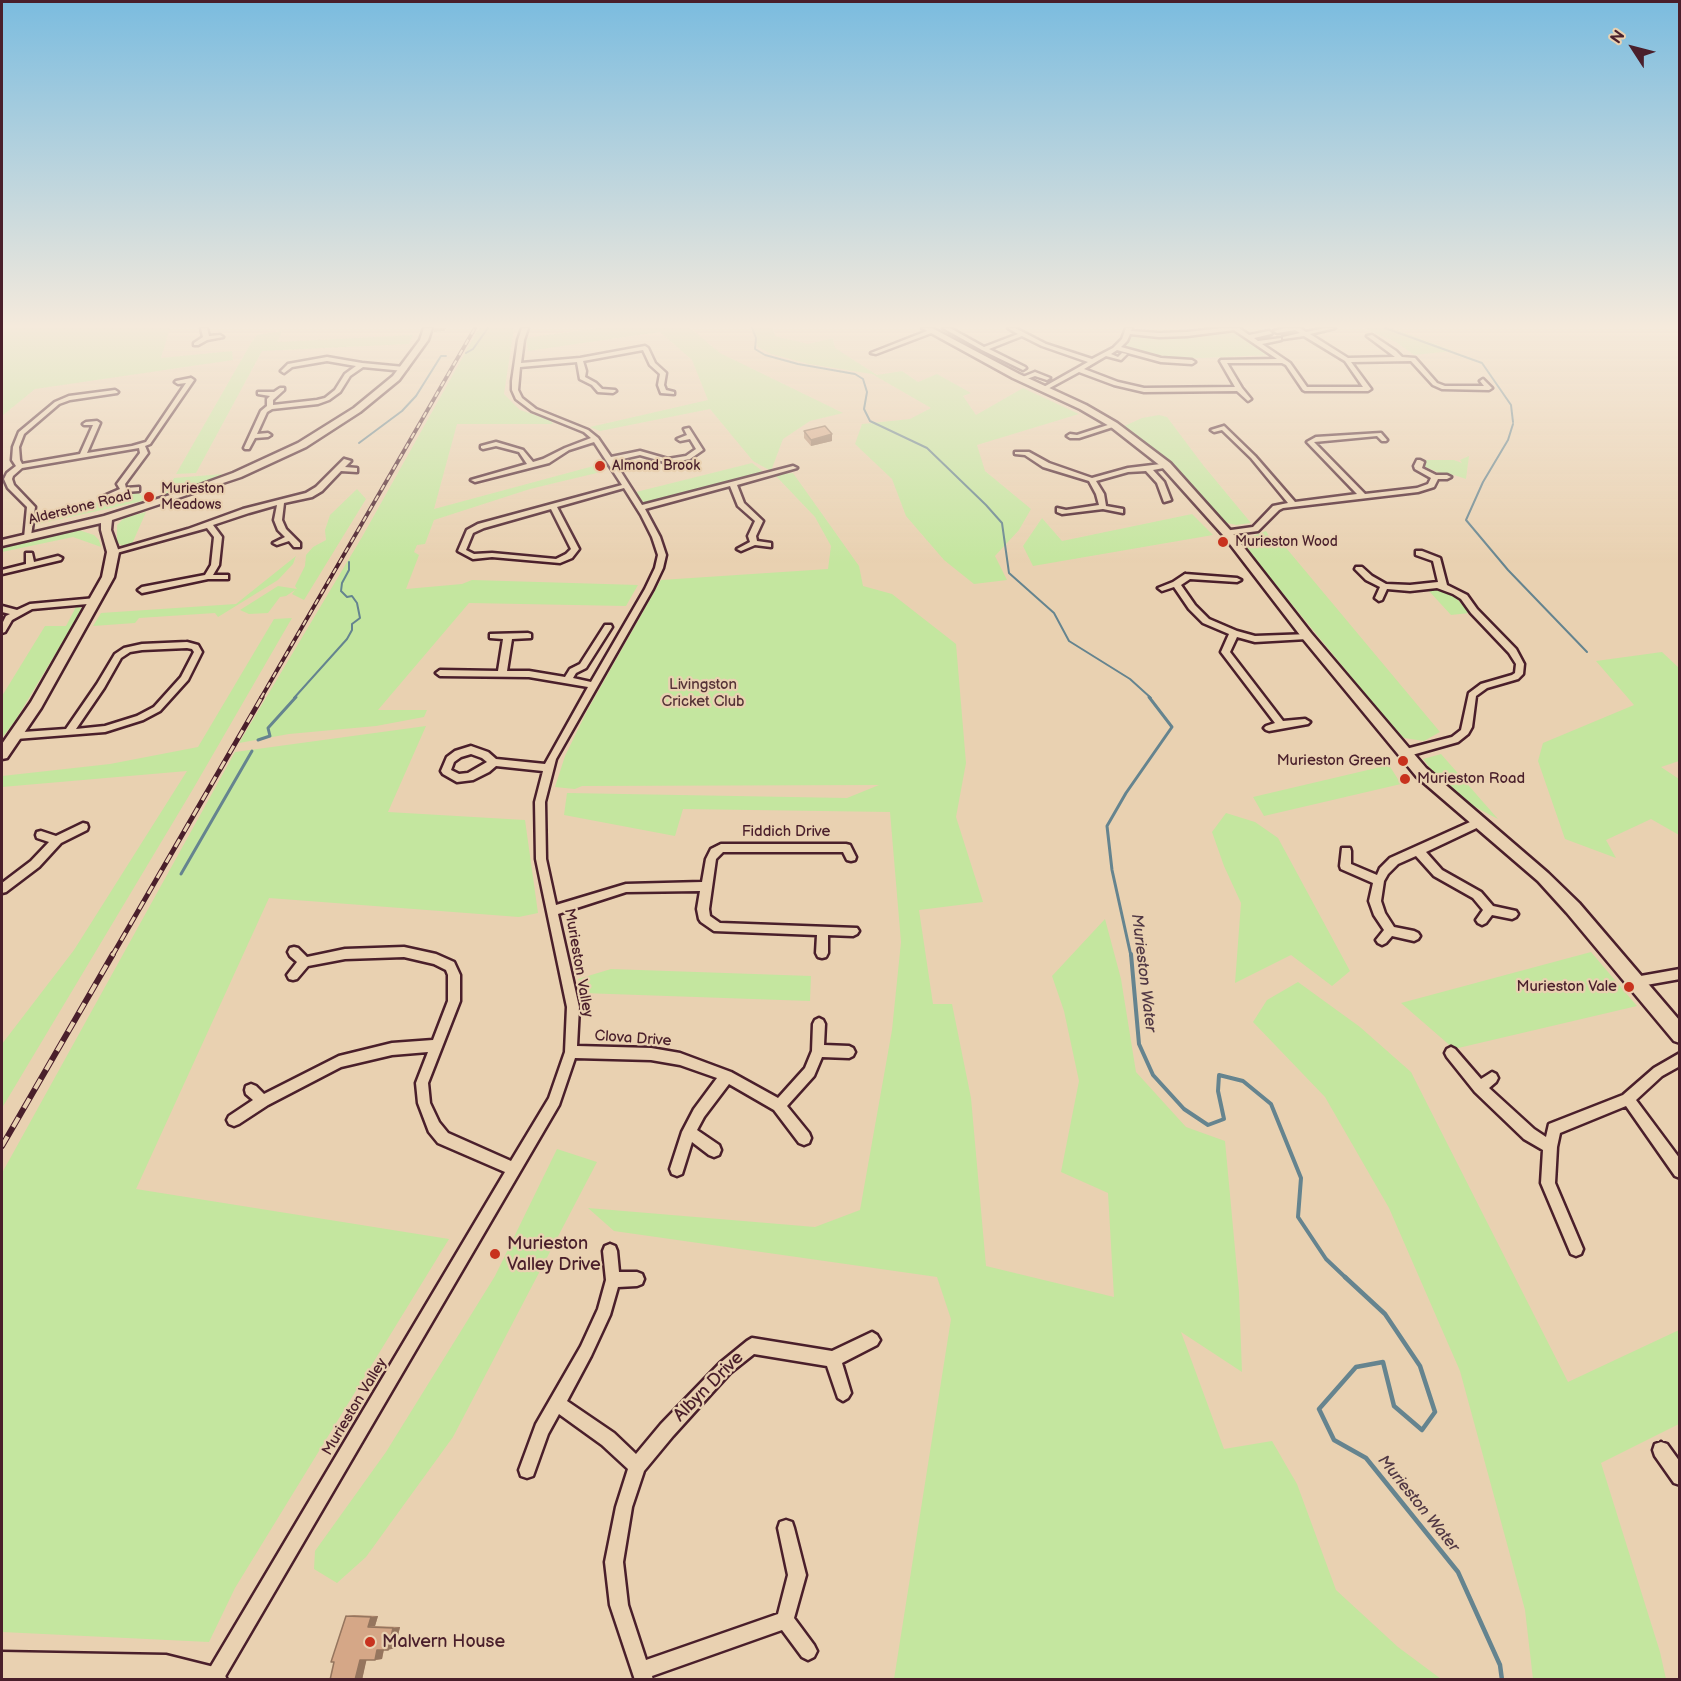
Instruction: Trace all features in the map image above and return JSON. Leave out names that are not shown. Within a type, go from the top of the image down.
[{"type":"street","points":[[20,466],[16,460],[16,447],[21,433],[53,406]]},
{"type":"street","points":[[27,536],[31,507],[11,486],[8,479],[20,466],[141,446],[152,440],[174,406]]},
{"type":"street","points":[[247,448],[264,411],[275,406]]},
{"type":"street","name":"Alderstone Road","points":[[2,543],[27,536],[103,523],[217,483],[302,445],[361,406]]},
{"type":"street","name":"Murieston Valley","points":[[214,1679],[554,1101],[571,1052],[573,1007],[541,859],[540,802],[551,759],[659,568],[662,555],[639,508],[596,439],[586,431],[529,406]]},
{"type":"street","points":[[1082,406],[1114,425],[1166,465],[1227,533],[1307,636],[1405,753],[1435,786],[1544,877],[1680,1035]]},
{"type":"street","points":[[86,424],[107,420]]},
{"type":"street","points":[[1215,420],[1253,457],[1293,504]]},
{"type":"street","points":[[83,455],[97,423]]},
{"type":"street","points":[[1075,438],[1114,425]]},
{"type":"street","points":[[1214,430],[1224,428]]},
{"type":"street","points":[[609,460],[640,453],[663,461],[688,458],[700,450],[687,429]]},
{"type":"street","points":[[1363,496],[1310,442],[1325,438],[1379,434]]},
{"type":"street","points":[[253,436],[268,435]]},
{"type":"street","points":[[680,439],[692,436]]},
{"type":"street","points":[[475,480],[490,472],[532,465],[555,457],[567,448],[596,439]]},
{"type":"street","points":[[483,447],[498,441],[521,452],[532,465]]},
{"type":"street","points":[[124,490],[121,484],[144,453],[141,446]]},
{"type":"street","points":[[1017,453],[1028,452],[1046,465],[1092,480],[1128,470],[1166,465]]},
{"type":"street","points":[[113,552],[209,525],[246,511],[309,495],[319,489],[347,461]]},
{"type":"street","points":[[1420,462],[1419,469],[1435,477],[1447,477]]},
{"type":"street","points":[[1037,468],[1046,465]]},
{"type":"street","points":[[639,508],[793,468]]},
{"type":"street","points":[[340,469],[354,470]]},
{"type":"street","points":[[1148,469],[1160,482],[1167,497],[1176,495]]},
{"type":"street","points":[[1227,533],[1255,529],[1276,508],[1293,504],[1418,490],[1431,485],[1435,477]]},
{"type":"street","points":[[1092,480],[1100,494],[1103,507]]},
{"type":"street","points":[[733,484],[741,504],[759,521],[752,536],[754,543]]},
{"type":"street","points":[[553,506],[574,549],[569,556],[557,561],[492,555],[473,557],[462,551],[470,532],[481,526],[553,506],[625,486]]},
{"type":"street","points":[[108,496],[124,490],[136,489]]},
{"type":"street","points":[[281,502],[278,520],[289,538],[297,545]]},
{"type":"street","points":[[1064,512],[1103,507],[1120,511]]},
{"type":"street","points":[[2,754],[36,705],[108,577],[113,552],[103,523]]},
{"type":"street","points":[[208,577],[215,565],[218,537],[209,525]]},
{"type":"street","points":[[277,543],[289,538]]},
{"type":"street","points":[[741,549],[754,543],[768,545]]},
{"type":"street","points":[[1442,549],[1437,560],[1443,587]]},
{"type":"street","points":[[1419,553],[1437,560]]},
{"type":"street","points":[[29,555],[30,565]]},
{"type":"street","points":[[2,572],[58,558]]},
{"type":"street","points":[[1359,569],[1384,586],[1443,587],[1464,597],[1474,611],[1513,651],[1520,669],[1515,677],[1484,687],[1472,695],[1467,727],[1465,732],[1455,740],[1405,753]]},
{"type":"street","points":[[159,575],[159,586]]},
{"type":"street","points":[[1162,588],[1176,584],[1188,576],[1227,575],[1237,580]]},
{"type":"street","points":[[142,590],[208,577],[225,577]]},
{"type":"street","points":[[1176,584],[1192,607],[1206,621],[1234,633],[1255,639],[1307,636]]},
{"type":"street","points":[[1379,598],[1384,586]]},
{"type":"street","points":[[2,630],[17,613],[38,605],[96,601]]},
{"type":"street","points":[[2,609],[17,613]]},
{"type":"street","points":[[567,681],[573,671],[583,666],[608,627]]},
{"type":"street","points":[[1234,633],[1225,652],[1281,725]]},
{"type":"street","points":[[493,636],[528,636]]},
{"type":"street","points":[[502,673],[508,636]]},
{"type":"street","points":[[16,736],[69,732],[105,729],[140,718],[157,709],[185,678],[198,652],[195,647],[187,645],[142,647],[128,650],[118,656],[101,686],[69,732]]},
{"type":"street","points":[[440,673],[529,674],[593,685]]},
{"type":"street","points":[[1269,728],[1305,722]]},
{"type":"street","points":[[494,762],[549,768]]},
{"type":"street","points":[[1414,936],[1386,936],[1376,901],[1378,881],[1394,861],[1479,822]]},
{"type":"street","points":[[2,890],[35,864],[57,840],[83,827]]},
{"type":"street","points":[[41,835],[57,840]]},
{"type":"street","name":"Fiddich Drive","points":[[851,857],[846,848],[721,848],[711,859],[703,909],[705,919],[718,928],[853,931]]},
{"type":"street","points":[[1346,851],[1345,866],[1378,881]]},
{"type":"street","points":[[1418,851],[1438,873],[1477,895],[1490,910],[1512,914]]},
{"type":"street","points":[[552,911],[626,888],[707,886]]},
{"type":"street","points":[[1482,920],[1490,910]]},
{"type":"street","points":[[822,953],[823,931]]},
{"type":"street","points":[[294,952],[305,962]]},
{"type":"street","points":[[293,975],[305,962],[345,954],[404,952],[436,959],[450,966],[453,975],[454,1001],[422,1083],[424,1103],[434,1127],[443,1138],[514,1169]]},
{"type":"street","points":[[1635,981],[1680,974]]},
{"type":"street","points":[[779,1106],[810,1071],[818,1051],[819,1024]]},
{"type":"street","points":[[234,1120],[263,1101],[339,1062],[392,1049],[437,1044]]},
{"type":"street","points":[[818,1051],[849,1052]]},
{"type":"street","name":"Clova Drive","points":[[571,1052],[651,1054],[680,1059],[727,1076],[779,1106],[804,1138]]},
{"type":"street","points":[[1451,1053],[1480,1088],[1529,1134],[1550,1147]]},
{"type":"street","points":[[1576,1249],[1548,1183],[1550,1147],[1554,1129],[1628,1099],[1658,1072],[1680,1059]]},
{"type":"street","points":[[677,1169],[688,1132],[699,1113],[727,1076]]},
{"type":"street","points":[[1480,1088],[1492,1078]]},
{"type":"street","points":[[251,1090],[263,1101]]},
{"type":"street","points":[[1628,1099],[1680,1171]]},
{"type":"street","points":[[688,1132],[714,1150]]},
{"type":"street","points":[[526,1470],[542,1430],[586,1351],[605,1310],[613,1280],[609,1251]]},
{"type":"street","points":[[613,1280],[637,1279]]},
{"type":"street","points":[[843,1393],[833,1359],[872,1340]]},
{"type":"street","name":"Albyn Drive","points":[[785,1620],[643,1675],[619,1605],[614,1562],[624,1507],[638,1466],[667,1430],[724,1368],[752,1346],[833,1359]]},
{"type":"street","points":[[558,1404],[608,1439],[638,1466]]},
{"type":"street","points":[[1661,1450],[1680,1477]]},
{"type":"street","points":[[786,1528],[797,1575],[785,1620],[808,1651]]},
{"type":"street","points":[[2,1665],[166,1668],[214,1679]]},
{"type":"green space","points":[[2,406],[14,406],[2,416]]},
{"type":"green space","points":[[215,406],[232,406],[196,473],[176,474]]},
{"type":"green space","points":[[435,406],[516,406],[520,410],[550,420],[553,424],[457,424],[434,509],[601,464],[605,471],[530,489],[434,520],[425,544],[417,545],[414,552],[419,555],[406,589],[462,584],[472,580],[638,585],[626,606],[469,603],[378,710],[427,710],[424,717],[376,726],[289,734],[239,743],[362,537]]},
{"type":"green space","points":[[680,406],[830,406],[843,413],[810,421],[783,439],[771,471],[753,461],[710,409],[600,431],[590,427]]},
{"type":"green space","points":[[928,406],[970,406],[976,415],[991,406],[1063,406],[1079,414],[977,445],[985,471],[1031,509],[1019,530],[995,556],[1007,580],[974,584],[944,560],[906,516],[892,479],[855,444],[862,424],[910,419],[931,408]]},
{"type":"green space","points":[[1159,415],[1167,417],[1251,523],[1236,525],[1223,522],[1174,468],[1147,444],[1122,427],[1142,418]]},
{"type":"green space","points":[[1469,456],[1466,479],[1454,475],[1437,476],[1439,473],[1433,470],[1425,467],[1421,469],[1421,465],[1426,460],[1454,460],[1462,463],[1460,460]]},
{"type":"green space","points":[[752,463],[765,473],[644,503],[636,492]]},
{"type":"green space","name":"Livingston Cricket Club","points":[[793,473],[859,566],[863,586],[892,594],[956,644],[966,763],[956,817],[983,902],[919,910],[933,1004],[952,1004],[971,1098],[986,1266],[1114,1297],[1108,1193],[1061,1172],[1079,1081],[1064,1011],[1052,976],[1105,919],[1121,979],[1136,1072],[1186,1127],[1225,1141],[1239,1292],[1242,1372],[1181,1332],[1224,1449],[1272,1441],[1297,1484],[1336,1590],[1398,1647],[1441,1679],[894,1679],[951,1319],[937,1277],[614,1231],[588,1208],[815,1227],[860,1210],[892,1030],[901,942],[890,812],[683,809],[675,836],[564,815],[567,793],[847,798],[879,785],[582,786],[575,789],[555,787],[565,756],[587,711],[661,580],[828,569],[831,546],[815,517],[775,475]]},
{"type":"green space","points":[[223,474],[200,484],[165,494],[174,478]]},
{"type":"green space","points":[[357,489],[366,499],[304,600],[292,594],[295,590],[280,597],[268,613],[249,614],[240,610],[278,586],[297,589],[295,586],[305,566],[306,555],[313,547],[326,540],[325,530],[330,515]]},
{"type":"green space","points":[[138,493],[147,500],[34,525],[35,517]]},
{"type":"green space","points":[[146,512],[132,544],[122,546],[117,542],[117,525],[124,518]]},
{"type":"green space","points":[[1192,514],[1213,535],[1033,566],[1023,546],[1042,518],[1062,541]]},
{"type":"green space","points":[[79,530],[94,535],[101,547],[73,537],[2,552],[2,546]]},
{"type":"green space","points":[[1266,531],[1269,536],[1277,537],[1440,732],[1424,741],[1404,738],[1385,718],[1240,541]]},
{"type":"green space","points":[[296,556],[293,564],[278,580],[218,617],[215,613],[139,618],[135,623],[93,626],[101,613],[236,604]]},
{"type":"green space","points":[[1428,590],[1440,590],[1454,595],[1469,613],[1451,615]]},
{"type":"green space","points":[[76,607],[83,608],[15,721],[2,738],[2,696],[45,626],[66,626]]},
{"type":"green space","points":[[292,618],[193,789],[2,1108],[2,1044],[74,950],[187,771],[2,787],[2,776],[110,764],[198,747],[274,619]]},
{"type":"green space","points":[[1662,652],[1679,668],[1679,761],[1661,767],[1679,779],[1679,835],[1651,819],[1606,840],[1616,858],[1565,839],[1538,761],[1543,743],[1634,705],[1596,661]]},
{"type":"green space","points":[[426,726],[388,812],[525,820],[538,913],[519,917],[269,898],[136,1189],[449,1239],[235,1588],[209,1642],[2,1632],[2,1173],[235,752]]},
{"type":"green space","points":[[1441,754],[1498,819],[1473,806],[1440,780],[1423,759]]},
{"type":"green space","points":[[1389,765],[1401,784],[1264,816],[1253,797]]},
{"type":"green space","points":[[1226,813],[1255,822],[1278,838],[1350,971],[1332,986],[1291,955],[1235,983],[1241,903],[1212,832]]},
{"type":"green space","points":[[1591,952],[1637,1006],[1454,1049],[1401,1003]]},
{"type":"green space","points":[[611,969],[811,976],[810,1001],[582,993],[578,979]]},
{"type":"green space","points":[[1298,982],[1360,1027],[1411,1072],[1568,1382],[1679,1330],[1679,1424],[1601,1463],[1660,1652],[1666,1679],[1533,1679],[1525,1610],[1460,1371],[1389,1208],[1325,1097],[1253,1022],[1267,1000]]},
{"type":"green space","points":[[557,1149],[597,1162],[453,1437],[366,1557],[337,1583],[314,1569],[315,1551],[386,1452],[495,1276]]},
{"type":"building","points":[[825,426],[832,434],[811,440],[804,431]]},
{"type":"building","name":"Malvern House","points":[[346,1616],[371,1617],[368,1627],[393,1628],[388,1650],[377,1650],[375,1660],[360,1660],[355,1680],[330,1680],[334,1662],[331,1662]]},
{"type":"waterway","points":[[359,443],[406,406]]},
{"type":"waterway","name":"Murieston Water","points":[[864,406],[870,421],[927,448],[1002,523],[1009,573],[1054,613],[1069,641],[1130,679],[1151,698]]},
{"type":"waterway","points":[[1511,406],[1513,422]]},
{"type":"waterway","points":[[1513,424],[1508,440],[1483,482],[1466,520],[1508,570],[1587,652]]},
{"type":"waterway","points":[[294,698],[347,639],[352,630],[352,624],[360,618],[357,603],[352,596],[347,597],[341,591],[342,583],[349,570],[349,562]]},
{"type":"waterway","points":[[258,740],[270,736],[268,728],[296,697]]},
{"type":"waterway","name":"Murieston Water","points":[[1131,956],[1112,870],[1107,826],[1126,793],[1172,727],[1149,697]]},
{"type":"waterway","points":[[181,874],[252,751]]},
{"type":"waterway","name":"Murieston Water","points":[[1131,954],[1139,1044],[1153,1075],[1184,1109],[1208,1125],[1224,1119],[1218,1091],[1219,1075],[1243,1081],[1271,1104],[1301,1178],[1298,1217],[1326,1259],[1346,1278]]},
{"type":"waterway","name":"Murieston Water","points":[[1345,1277],[1385,1314],[1420,1366],[1435,1412],[1422,1430],[1394,1406],[1383,1362],[1356,1367],[1319,1409],[1334,1440],[1366,1458],[1458,1572],[1500,1665],[1502,1680]]},
{"type":"railway","points":[[261,698],[430,406]]},
{"type":"railway","points":[[112,956],[262,697]]},
{"type":"railway","points":[[2,1146],[113,954]]},
{"type":"place","name":"Almond Brook","points":[[600,466]]},
{"type":"place","name":"Murieston Meadows","points":[[149,497]]},
{"type":"place","name":"Murieston Wood","points":[[1223,542]]},
{"type":"place","name":"Murieston Green","points":[[1403,761]]},
{"type":"place","name":"Murieston Road","points":[[1405,779]]},
{"type":"place","name":"Murieston Vale","points":[[1629,987]]},
{"type":"place","name":"Murieston Valley Drive","points":[[495,1254]]},
{"type":"place","name":"Malvern House","points":[[370,1642]]}]
